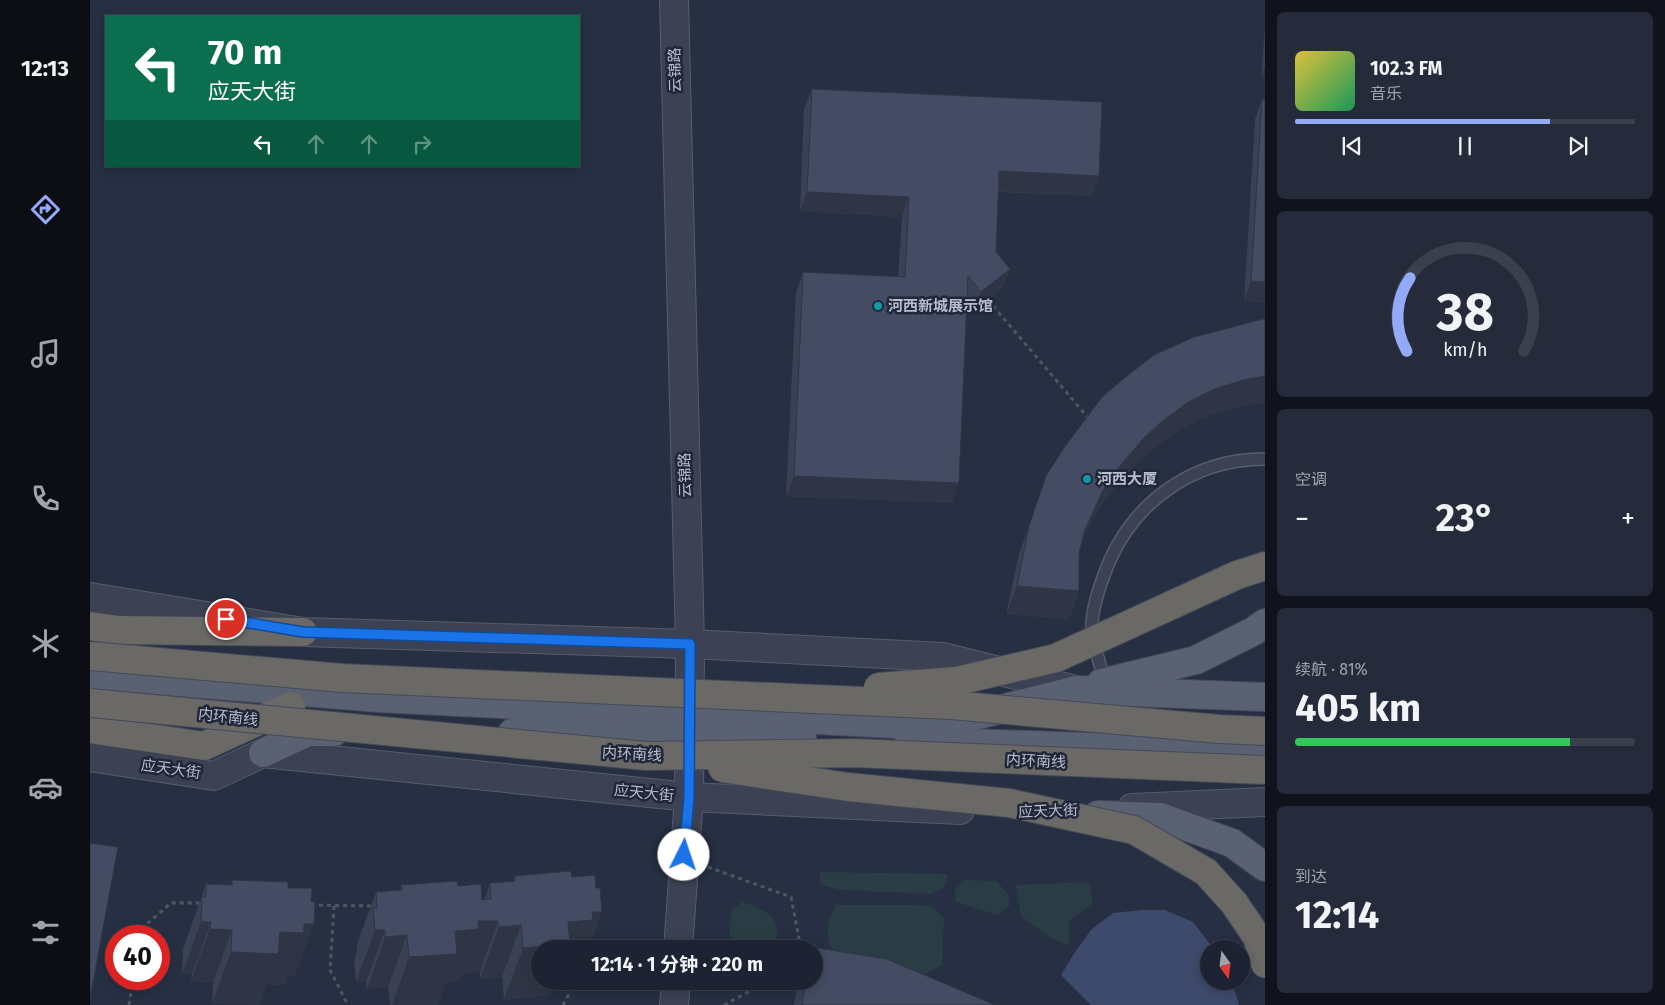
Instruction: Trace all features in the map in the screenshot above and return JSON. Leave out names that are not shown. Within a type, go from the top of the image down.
[{"type":"highway","points":[[724,696],[958,681],[1056,658],[1237,574],[1265,566]]},
{"type":"highway","points":[[90,626],[119,630],[303,632]]},
{"type":"highway","points":[[90,656],[342,678],[951,705],[1219,729],[1265,731]]},
{"type":"highway","name":"内环南线","points":[[90,703],[646,756],[854,753],[1265,770]]},
{"type":"highway","points":[[90,729],[204,746],[291,706]]},
{"type":"highway","points":[[646,756],[848,788],[1009,803],[1134,830],[1206,872],[1234,902],[1257,937],[1265,964]]},
{"type":"main road","points":[[263,753],[308,732],[689,724],[935,726],[1196,660],[1254,631],[1265,623]]},
{"type":"main road","points":[[90,675],[689,724]]},
{"type":"main road","points":[[90,686],[291,706],[1265,753]]},
{"type":"main road","points":[[1076,690],[1265,697]]},
{"type":"main road","points":[[1017,812],[1160,817],[1232,843],[1265,867]]},
{"type":"street","name":"云锦路","points":[[674,0],[690,644],[689,797],[679,940]]},
{"type":"street","points":[[90,598],[303,632],[690,644],[943,657],[1076,690]]},
{"type":"street","name":"应天大街","points":[[90,758],[214,776],[263,753],[689,797],[1017,812],[1265,802]]},
{"type":"street","points":[[674,1005],[675,990]]},
{"type":"lane","points":[[1104,682],[1092,629],[1096,595],[1110,557],[1136,516],[1167,489],[1201,470],[1247,459],[1265,458]]},
{"type":"path","points":[[988,300],[1093,425]]},
{"type":"path","points":[[702,865],[792,896],[799,940]]},
{"type":"path","points":[[146,925],[171,903],[206,902]]},
{"type":"path","points":[[304,905],[373,906]]},
{"type":"path","points":[[334,906],[330,970],[348,1005]]},
{"type":"path","points":[[129,1005],[131,990]]},
{"type":"path","points":[[564,1005],[572,990]]},
{"type":"path","points":[[724,1005],[752,990]]},
{"type":"shaded area","points":[[821,872],[948,874],[944,887],[931,894],[841,890],[819,884]]},
{"type":"shaded area","points":[[965,880],[997,881],[1008,895],[1010,905],[997,915],[956,902],[955,890]]},
{"type":"shaded area","points":[[1089,882],[1093,903],[1069,921],[1069,946],[1051,938],[1021,916],[1015,885]]},
{"type":"shaded area","points":[[743,902],[768,913],[775,922],[777,940],[729,940],[732,909]]},
{"type":"shaded area","points":[[836,905],[931,906],[944,918],[942,965],[924,975],[836,958],[828,937],[828,926]]},
{"type":"water","points":[[1165,910],[1193,922],[1207,940],[1200,940],[1200,990],[1235,990],[1239,1005],[1091,1005],[1061,975],[1091,930],[1113,913]]},
{"type":"building","name":"河西新城展示馆","points":[[812,89],[1102,102],[1099,176],[999,171],[996,252],[1010,269],[981,292],[968,276],[959,483],[794,476],[803,272],[905,277],[909,197],[807,192]]},
{"type":"building","points":[[1262,99],[1265,99],[1265,282],[1251,281]]},
{"type":"building","name":"河西大厦","points":[[1265,319],[1265,376],[1243,380],[1212,390],[1187,403],[1160,423],[1142,440],[1115,472],[1102,492],[1084,532],[1079,554],[1079,591],[1017,586],[1029,526],[1046,476],[1066,445],[1103,396],[1154,355],[1194,337]]},
{"type":"building","points":[[90,843],[118,847],[90,999]]},
{"type":"building","points":[[571,871],[572,877],[595,875],[596,888],[600,888],[602,912],[592,912],[593,920],[568,922],[570,940],[531,940],[531,947],[523,948],[521,925],[499,927],[498,921],[478,921],[479,929],[455,931],[457,954],[409,957],[407,935],[385,937],[385,930],[375,930],[373,908],[377,908],[376,892],[402,890],[401,885],[457,881],[458,886],[481,884],[482,900],[491,899],[490,883],[515,881],[515,876]]},
{"type":"building","points":[[232,880],[288,882],[288,888],[312,888],[311,902],[315,902],[314,924],[304,924],[304,933],[280,932],[278,954],[231,952],[232,930],[210,929],[211,922],[201,922],[202,897],[206,897],[206,884],[232,885]]},
{"type":"building","points":[[823,949],[887,959],[995,1005],[802,1005],[804,990],[823,990]]},
{"type":"place","name":"河西新城展示馆","points":[[878,306]]},
{"type":"place","name":"河西大厦","points":[[1087,479]]},
{"type":"route","points":[[226,619],[303,632],[690,644],[689,797],[684,855]]}]
